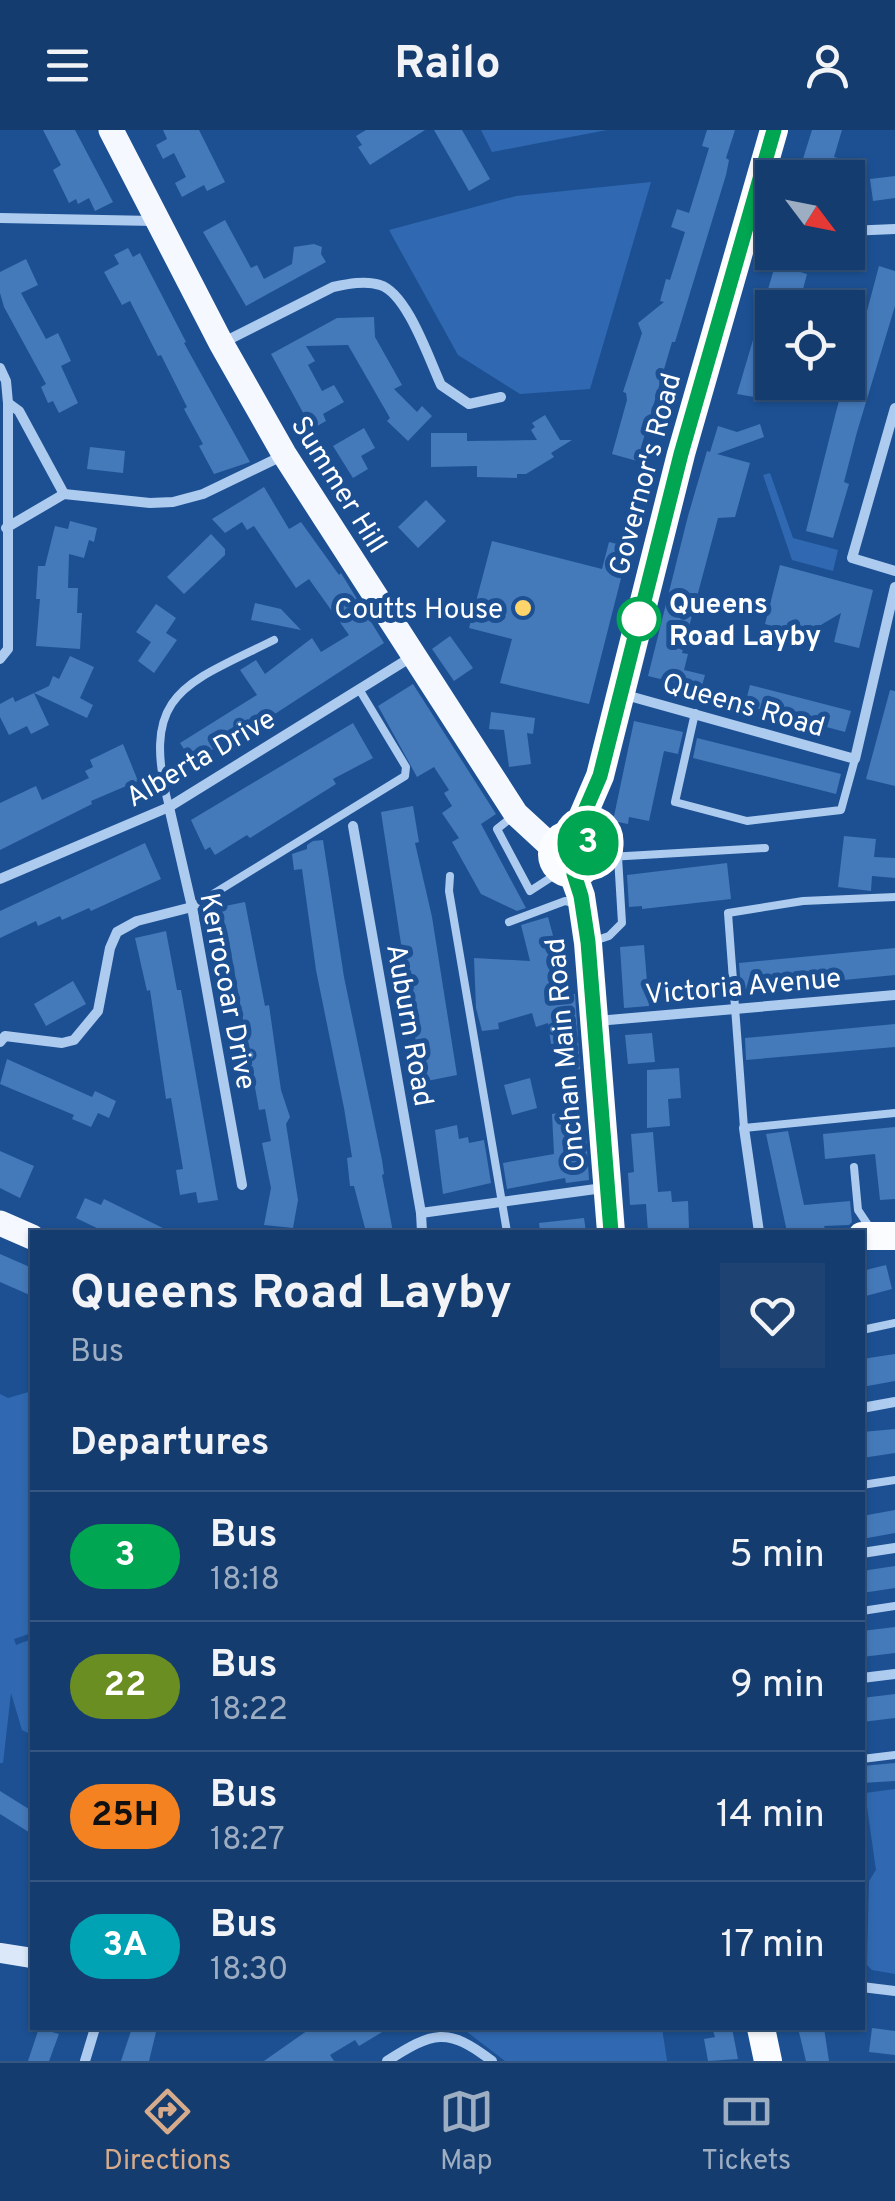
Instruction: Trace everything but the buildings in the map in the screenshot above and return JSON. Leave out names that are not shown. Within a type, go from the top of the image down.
[{"type":"highway","name":"Governor's Road","points":[[770,160],[774,130]]},
{"type":"highway","name":"Governor's Road","points":[[579,857],[681,454],[755,230]]},
{"type":"highway","name":"Onchan Main Road","points":[[579,857],[611,1230]]},
{"type":"highway","points":[[761,2030],[768,2061]]},
{"type":"main road","name":"Summer Hill","points":[[111,130],[221,343],[284,454],[516,814],[579,857]]},
{"type":"main road","points":[[0,1224],[30,1237]]},
{"type":"main road","points":[[0,1953],[30,1958]]},
{"type":"street","points":[[0,218],[158,221]]},
{"type":"street","points":[[865,231],[895,230]]},
{"type":"street","points":[[221,343],[333,287],[379,284],[393,292],[404,306],[441,384],[450,394],[469,404],[501,398]]},
{"type":"street","points":[[0,368],[8,403],[8,648],[0,659]]},
{"type":"street","points":[[8,403],[19,411],[64,494]]},
{"type":"street","points":[[895,408],[852,558],[895,570]]},
{"type":"street","points":[[6,528],[64,494],[173,502],[203,494],[284,454]]},
{"type":"street","points":[[855,760],[895,587]]},
{"type":"street","name":"Alberta Drive","points":[[0,878],[168,807],[414,655]]},
{"type":"street","name":"Queens Road","points":[[620,693],[855,760]]},
{"type":"street","name":"Kerrocoar Drive","points":[[168,807],[192,907],[242,1185]]},
{"type":"street","name":"Auburn Road","points":[[353,826],[422,1230]]},
{"type":"street","points":[[0,1042],[6,1036],[62,1043],[74,1040],[98,1011],[110,948],[117,932],[137,921],[192,907]]},
{"type":"street","name":"Victoria Avenue","points":[[596,1022],[895,995]]},
{"type":"street","points":[[744,1128],[759,1230]]},
{"type":"street","points":[[422,1213],[609,1187]]},
{"type":"street","points":[[865,1407],[895,1402]]},
{"type":"street","points":[[865,1553],[895,1548]]},
{"type":"street","points":[[865,1678],[895,1674]]},
{"type":"street","points":[[865,1987],[895,1991]]},
{"type":"street","points":[[86,2061],[94,2030]]},
{"type":"street","points":[[387,2061],[422,2040],[440,2037],[466,2042],[492,2061]]},
{"type":"lane","points":[[168,807],[157,749],[168,706],[204,675],[274,640]]},
{"type":"lane","points":[[192,907],[404,776],[406,767],[359,689]]},
{"type":"lane","points":[[695,713],[675,802],[747,821],[840,810],[855,760]]},
{"type":"lane","points":[[516,814],[497,829],[530,891],[579,857],[765,848]]},
{"type":"lane","points":[[579,857],[622,923],[609,936],[588,942]]},
{"type":"lane","points":[[450,876],[448,891],[508,1230]]},
{"type":"lane","points":[[895,896],[803,901],[728,913],[744,1128],[895,1113]]},
{"type":"lane","points":[[510,922],[565,901],[583,906]]},
{"type":"lane","points":[[854,1166],[858,1210],[875,1236]]},
{"type":"lane","points":[[865,1329],[895,1323]]},
{"type":"lane","points":[[865,1485],[895,1480]]},
{"type":"lane","points":[[865,1611],[895,1606]]},
{"type":"lane","points":[[865,1759],[895,1755]]},
{"type":"shaded area","points":[[481,130],[607,130],[492,152]]},
{"type":"shaded area","points":[[651,182],[590,389],[520,394],[458,355],[389,230],[516,196]]},
{"type":"shaded area","points":[[770,473],[793,538],[838,550],[833,571],[792,560],[763,475]]},
{"type":"shaded area","points":[[30,1392],[30,1634],[14,1639],[16,1645],[30,1640],[30,1734],[22,1730],[11,1693],[0,1763],[0,1394],[8,1398]]},
{"type":"shaded area","points":[[895,1789],[895,1974],[872,1970],[867,1965],[869,1881],[876,1870],[865,1793]]},
{"type":"shaded area","points":[[465,2030],[662,2030],[667,2061],[505,2061]]},
{"type":"bus line","name":"3","points":[[611,1230],[588,942],[574,874],[586,869],[592,852],[586,840],[575,834],[606,755],[681,454],[774,130]]},
{"type":"place","name":"Coutts House","points":[[523,608]]},
{"type":"place","name":"Queens Road Layby","points":[[639,619]]}]
